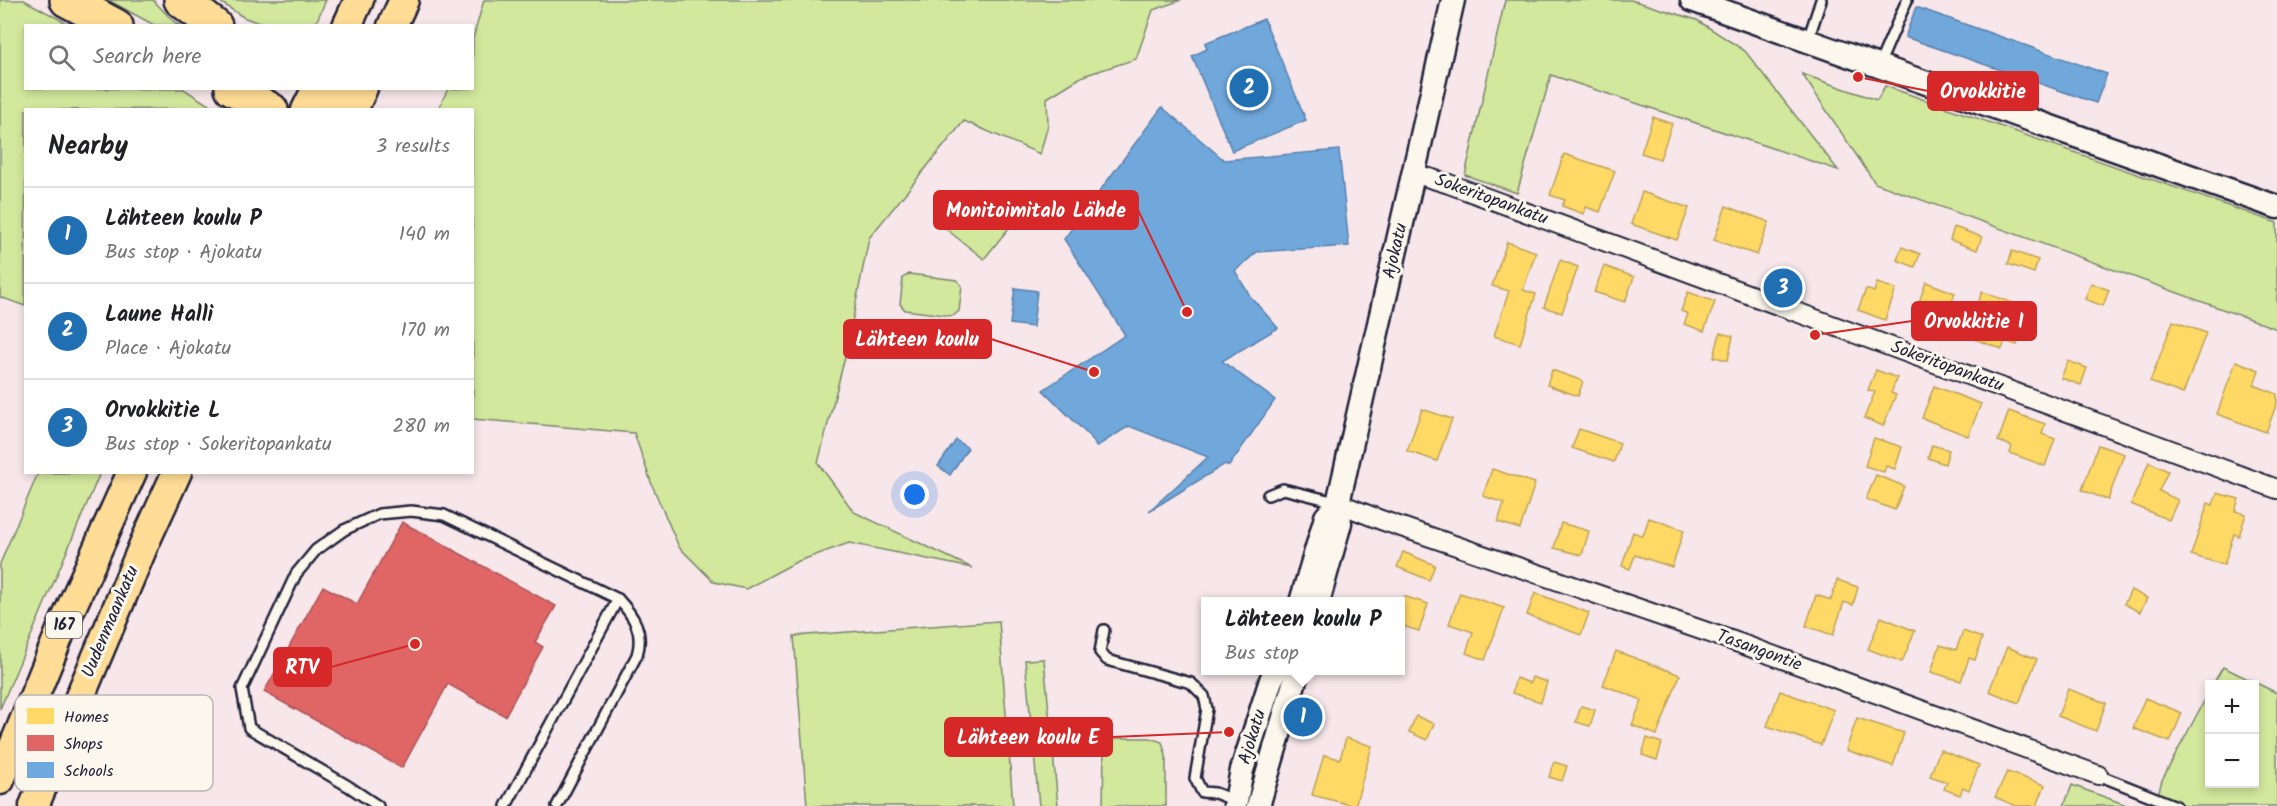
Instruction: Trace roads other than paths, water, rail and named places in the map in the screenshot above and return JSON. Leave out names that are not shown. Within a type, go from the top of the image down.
[{"type":"highway","points":[[67,0],[112,24]]},
{"type":"highway","points":[[181,0],[212,24]]},
{"type":"highway","points":[[236,90],[267,108]]},
{"type":"highway","points":[[329,90],[337,99],[340,108]]},
{"type":"main road","points":[[348,24],[358,0]]},
{"type":"main road","points":[[393,24],[404,0]]},
{"type":"main road","points":[[307,108],[316,90]]},
{"type":"main road","points":[[354,108],[362,90]]},
{"type":"main road","name":"167","points":[[35,695],[131,474]]},
{"type":"main road","name":"Uudenmaankatu","points":[[80,695],[176,474]]},
{"type":"main road","name":"167","points":[[0,780],[15,743]]},
{"type":"main road","name":"Uudenmaankatu","points":[[34,806],[40,791]]},
{"type":"street","name":"Ajokatu","points":[[1319,597],[1340,523],[1338,503],[1453,0]]},
{"type":"street","points":[[1692,0],[2277,207]]},
{"type":"street","name":"Sokeritopankatu","points":[[1413,173],[1493,200],[2277,489]]},
{"type":"street","name":"Ajokatu","points":[[1302,597],[1326,517],[1338,503]]},
{"type":"street","name":"Tasangontie","points":[[1338,503],[1381,520],[1739,643],[2098,776]]},
{"type":"street","name":"Ajokatu","points":[[1244,805],[1242,770],[1274,675]]},
{"type":"street","name":"Ajokatu","points":[[1244,805],[1296,675]]},
{"type":"lane","points":[[1808,40],[1821,0]]},
{"type":"lane","points":[[1879,65],[1907,0]]},
{"type":"lane","points":[[1268,495],[1283,489],[1338,503]]},
{"type":"lane","points":[[378,806],[249,728],[242,689],[296,574],[316,550],[344,530],[379,514],[411,511],[444,515],[618,599],[632,614],[638,627],[641,644],[638,655],[557,806]]},
{"type":"lane","points":[[506,806],[618,599]]},
{"type":"lane","points":[[1104,630],[1100,652],[1107,660],[1191,682],[1204,696],[1207,709],[1195,778],[1202,792],[1215,794],[1244,805]]},
{"type":"lane","name":"Tasangontie","points":[[2098,776],[2176,806]]},
{"type":"place","name":"Orvokkitie","points":[[1858,77]]},
{"type":"place","name":"Laune Halli","points":[[1249,88]]},
{"type":"place","name":"Orvokkitie L","points":[[1783,288]]},
{"type":"place","name":"Monitoimitalo Lähde","points":[[1187,312]]},
{"type":"place","name":"Orvokkitie I","points":[[1815,335]]},
{"type":"place","name":"Lähteen koulu","points":[[1094,372]]},
{"type":"place","name":"RTV","points":[[415,644]]},
{"type":"place","name":"Lähteen koulu P","points":[[1303,717]]},
{"type":"place","name":"Lähteen koulu E","points":[[1229,732]]}]
